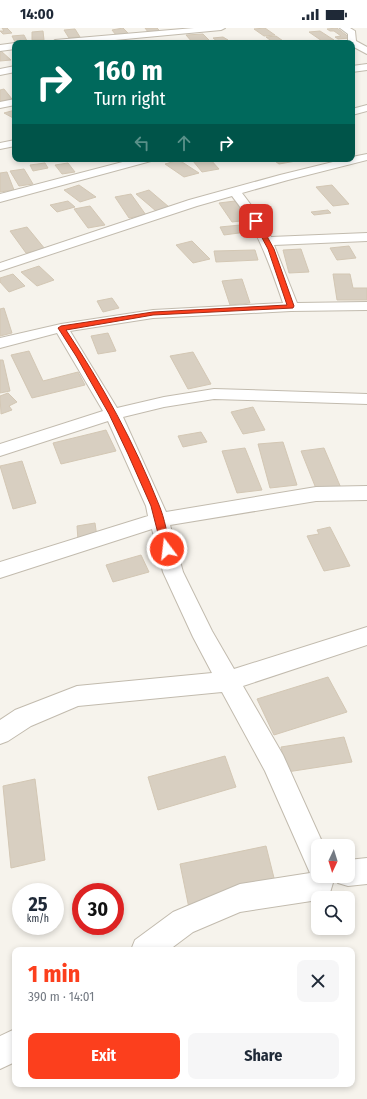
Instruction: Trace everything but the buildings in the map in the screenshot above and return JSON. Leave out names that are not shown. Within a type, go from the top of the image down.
[{"type":"street","points":[[88,40],[222,28]]},
{"type":"street","points":[[344,28],[367,51]]},
{"type":"street","points":[[0,48],[12,46]]},
{"type":"street","points":[[355,69],[367,67]]},
{"type":"street","points":[[0,72],[12,70]]},
{"type":"street","points":[[0,105],[12,103]]},
{"type":"street","points":[[355,111],[367,108]]},
{"type":"street","points":[[0,146],[12,144]]},
{"type":"street","points":[[355,160],[367,157]]},
{"type":"street","points":[[0,198],[136,162]]},
{"type":"street","points":[[0,267],[127,224],[234,191],[347,162]]},
{"type":"street","points":[[234,191],[243,201],[271,249],[291,306]]},
{"type":"street","points":[[267,241],[367,237]]},
{"type":"street","points":[[0,343],[61,328],[153,314],[291,306],[348,308],[367,306]]},
{"type":"street","points":[[61,328],[80,356],[113,414],[155,506],[173,572],[204,636],[274,763],[311,847]]},
{"type":"street","points":[[0,450],[113,414],[164,402],[214,394],[367,399]]},
{"type":"street","points":[[0,570],[159,520],[316,494],[367,493]]},
{"type":"street","points":[[0,733],[23,718],[77,696],[228,681],[367,636]]},
{"type":"street","points":[[355,872],[367,871]]},
{"type":"street","points":[[149,947],[183,922],[240,898],[319,886],[320,883]]},
{"type":"street","points":[[0,1054],[12,1046]]},
{"type":"route","points":[[167,549],[155,506],[113,414],[80,356],[61,328],[153,314],[291,306],[271,249],[256,221]]}]
